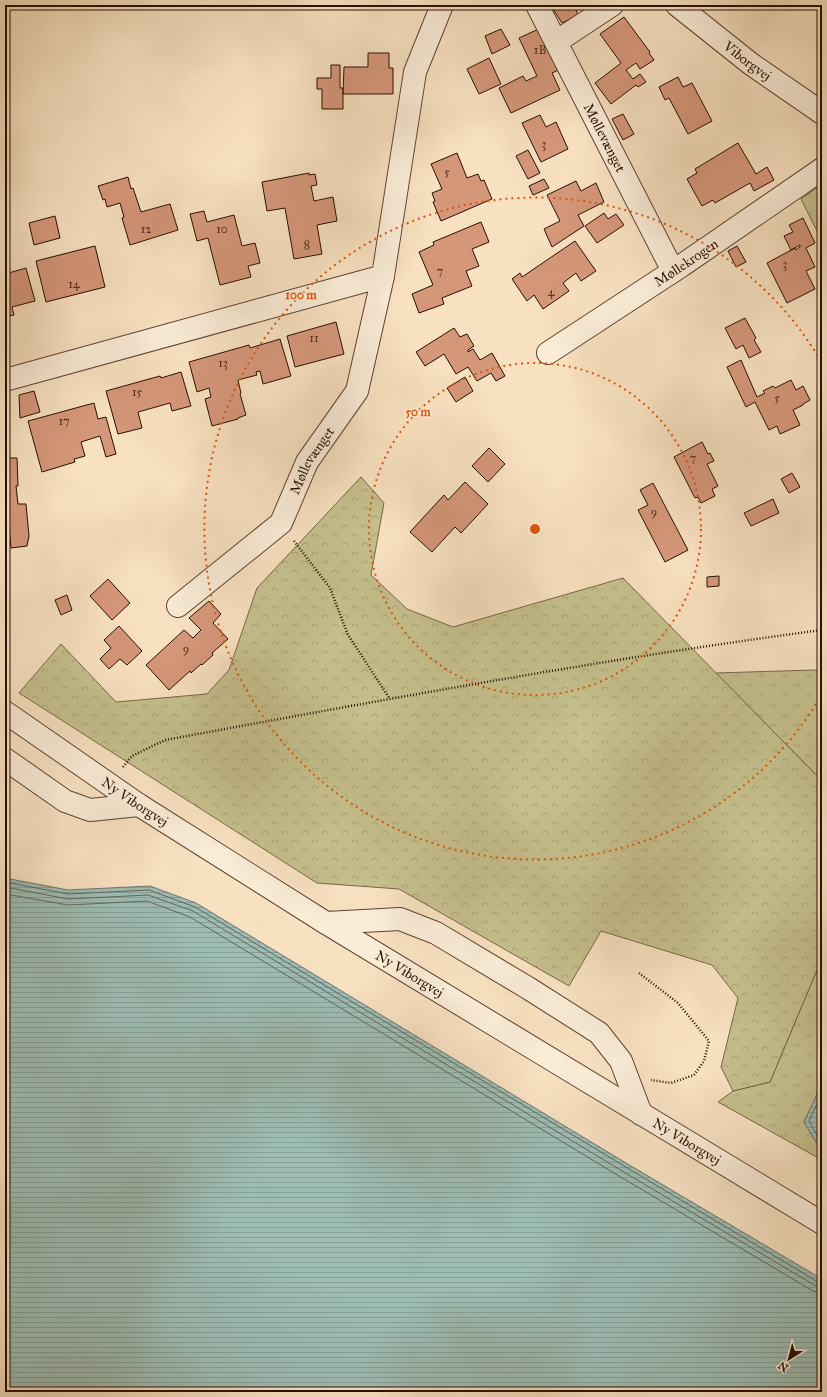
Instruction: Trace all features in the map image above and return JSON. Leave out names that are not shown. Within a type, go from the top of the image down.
[{"type":"street","name":"Møllevænget","points":[[178,606],[281,523],[307,462],[357,391],[383,276],[415,72],[442,5]]},
{"type":"street","name":"Møllevænget","points":[[537,5],[673,271]]},
{"type":"street","points":[[556,42],[612,5]]},
{"type":"street","name":"Viborgvej","points":[[676,5],[751,64],[822,113]]},
{"type":"street","name":"Møllekrogen","points":[[548,353],[673,271],[822,169]]},
{"type":"street","points":[[5,380],[383,276]]},
{"type":"street","name":"Ny Viborgvej","points":[[5,712],[139,805],[326,923],[822,1223]]},
{"type":"street","points":[[5,759],[65,801],[90,810],[139,805]]},
{"type":"street","points":[[326,923],[400,919],[436,933],[528,988],[599,1033],[621,1061],[641,1114]]},
{"type":"path","points":[[281,523],[330,588],[348,635],[390,698]]},
{"type":"path","points":[[109,784],[132,756],[165,740],[390,698],[718,644],[822,630]]},
{"type":"path","points":[[627,1076],[671,1083],[694,1075],[704,1061],[709,1040],[678,1003],[639,973]]},
{"type":"green space","points":[[822,184],[822,241],[801,199]]},
{"type":"green space","points":[[361,477],[384,503],[371,575],[407,609],[453,627],[623,578],[822,781],[822,958],[770,1082],[733,1091],[721,1067],[738,998],[712,965],[601,931],[569,986],[399,889],[317,883],[19,693],[61,644],[116,702],[207,694],[229,670],[257,588]]},
{"type":"green space","points":[[815,670],[822,674],[822,781],[716,673]]},
{"type":"green space","points":[[822,958],[822,1088],[820,1088],[804,1122],[822,1152],[822,1160],[718,1102],[733,1091],[770,1082]]},
{"type":"water","points":[[5,878],[68,890],[150,886],[196,903],[626,1163],[822,1279],[822,1392],[5,1392]]},
{"type":"water","points":[[820,1088],[822,1088],[822,1152],[804,1122]]},
{"type":"building","points":[[559,5],[584,5],[576,10],[578,15],[562,23],[553,9]]},
{"type":"building","points":[[624,17],[650,52],[649,53],[654,60],[640,69],[636,63],[626,70],[633,79],[640,74],[646,82],[638,87],[636,85],[611,104],[595,83],[621,63],[600,34]]},
{"type":"building","points":[[543,27],[563,68],[552,73],[560,90],[511,113],[499,88],[523,76],[526,81],[537,76],[519,38]]},
{"type":"building","points":[[501,29],[510,45],[492,54],[485,36]]},
{"type":"building","points":[[368,53],[389,53],[389,68],[393,68],[393,94],[343,94],[344,67],[368,67]]},
{"type":"building","points":[[489,58],[501,84],[479,94],[467,69]]},
{"type":"building","points":[[331,65],[340,65],[340,88],[343,88],[343,109],[322,109],[322,89],[317,89],[317,78],[331,78]]},
{"type":"building","points":[[678,77],[683,87],[692,83],[712,121],[688,134],[669,98],[665,100],[659,87]]},
{"type":"building","points":[[623,114],[634,134],[623,140],[612,119]]},
{"type":"building","points":[[540,115],[546,127],[556,122],[568,149],[541,162],[522,123]]},
{"type":"building","points":[[738,143],[756,174],[767,167],[774,180],[754,191],[750,183],[715,203],[713,200],[702,206],[687,179],[697,173],[695,169]]},
{"type":"building","points":[[528,150],[540,173],[528,179],[516,156]]},
{"type":"building","points":[[457,153],[467,178],[478,174],[481,181],[484,180],[492,199],[441,221],[433,202],[435,201],[432,193],[442,189],[431,164]]},
{"type":"building","points":[[309,173],[309,175],[315,174],[317,185],[311,186],[314,201],[333,197],[337,221],[317,225],[322,254],[294,259],[285,208],[267,211],[262,182]]},
{"type":"building","points":[[128,177],[131,189],[133,188],[141,212],[170,204],[178,230],[130,245],[122,218],[124,217],[120,203],[107,207],[105,199],[103,200],[98,186]]},
{"type":"building","points":[[544,179],[549,188],[533,195],[529,186]]},
{"type":"building","points":[[576,181],[581,191],[596,183],[604,202],[578,215],[584,226],[552,247],[544,229],[560,221],[547,195]]},
{"type":"building","points":[[204,211],[207,222],[234,215],[242,246],[255,243],[260,263],[248,266],[251,277],[220,285],[208,238],[197,241],[190,214]]},
{"type":"building","points":[[604,213],[608,219],[616,214],[624,225],[597,243],[585,226]]},
{"type":"building","points":[[55,216],[60,238],[34,245],[29,223]]},
{"type":"building","points":[[803,218],[815,243],[806,248],[815,267],[806,271],[815,289],[787,303],[767,263],[795,248],[796,250],[800,247],[800,245],[791,250],[784,236],[793,232],[789,225]]},
{"type":"building","points":[[481,222],[489,242],[472,249],[479,266],[466,271],[472,286],[442,298],[444,304],[419,313],[412,294],[433,285],[419,252],[434,245],[433,242]]},
{"type":"building","points":[[575,241],[596,271],[581,281],[576,273],[563,283],[569,291],[543,309],[534,295],[527,301],[512,279],[520,273],[522,277]]},
{"type":"building","points":[[95,246],[105,287],[46,302],[36,261]]},
{"type":"building","points":[[737,246],[746,262],[736,267],[728,251]]},
{"type":"building","points":[[26,268],[35,301],[12,307],[14,315],[5,317],[5,274]]},
{"type":"building","points":[[745,318],[756,338],[754,340],[761,352],[749,358],[743,345],[736,349],[725,328]]},
{"type":"building","points":[[336,322],[344,354],[295,367],[287,336]]},
{"type":"building","points":[[454,328],[460,337],[467,334],[474,346],[468,350],[468,352],[473,349],[480,360],[492,353],[505,376],[496,381],[491,373],[477,381],[468,367],[456,374],[444,354],[425,366],[416,352]]},
{"type":"building","points":[[280,339],[291,376],[263,384],[260,371],[256,372],[257,375],[238,380],[246,415],[238,419],[212,426],[205,399],[211,397],[209,388],[197,392],[189,362],[249,345],[250,348]]},
{"type":"building","points":[[741,360],[757,397],[765,393],[763,391],[773,386],[775,388],[791,380],[796,390],[803,386],[810,400],[793,410],[800,425],[780,434],[777,426],[769,430],[755,402],[746,407],[727,367]]},
{"type":"building","points":[[181,372],[191,406],[172,411],[170,403],[138,412],[142,428],[118,434],[106,391],[160,376],[161,378]]},
{"type":"building","points":[[465,377],[473,391],[456,402],[447,388]]},
{"type":"building","points":[[34,391],[40,412],[20,418],[19,395]]},
{"type":"building","points":[[94,403],[98,419],[106,417],[116,454],[106,457],[100,436],[81,442],[85,456],[74,459],[75,462],[42,472],[28,421]]},
{"type":"building","points":[[702,442],[708,454],[710,453],[714,461],[707,464],[718,486],[712,489],[715,496],[701,503],[698,497],[695,498],[674,457]]},
{"type":"building","points":[[489,448],[505,464],[488,482],[472,466]]},
{"type":"building","points":[[5,458],[17,458],[18,486],[16,486],[18,504],[26,504],[29,536],[27,546],[11,548],[9,527],[5,527]]},
{"type":"building","points":[[792,473],[800,487],[789,493],[781,479]]},
{"type":"building","points":[[465,482],[488,504],[461,533],[455,527],[432,552],[410,532],[444,495],[448,500]]},
{"type":"building","points":[[653,483],[688,550],[665,562],[638,510],[648,505],[640,490]]},
{"type":"building","points":[[773,499],[779,513],[751,526],[744,513]]},
{"type":"building","points":[[719,576],[719,586],[707,587],[707,577]]},
{"type":"building","points":[[108,579],[130,603],[112,620],[90,596]]},
{"type":"building","points":[[67,595],[72,610],[61,615],[55,600]]},
{"type":"building","points":[[209,601],[221,614],[213,623],[228,639],[212,653],[213,655],[202,665],[201,664],[191,673],[190,671],[169,690],[146,665],[184,630],[193,638],[201,630],[189,618]]},
{"type":"building","points":[[119,626],[142,651],[127,665],[120,659],[109,669],[100,659],[111,648],[104,640]]}]
